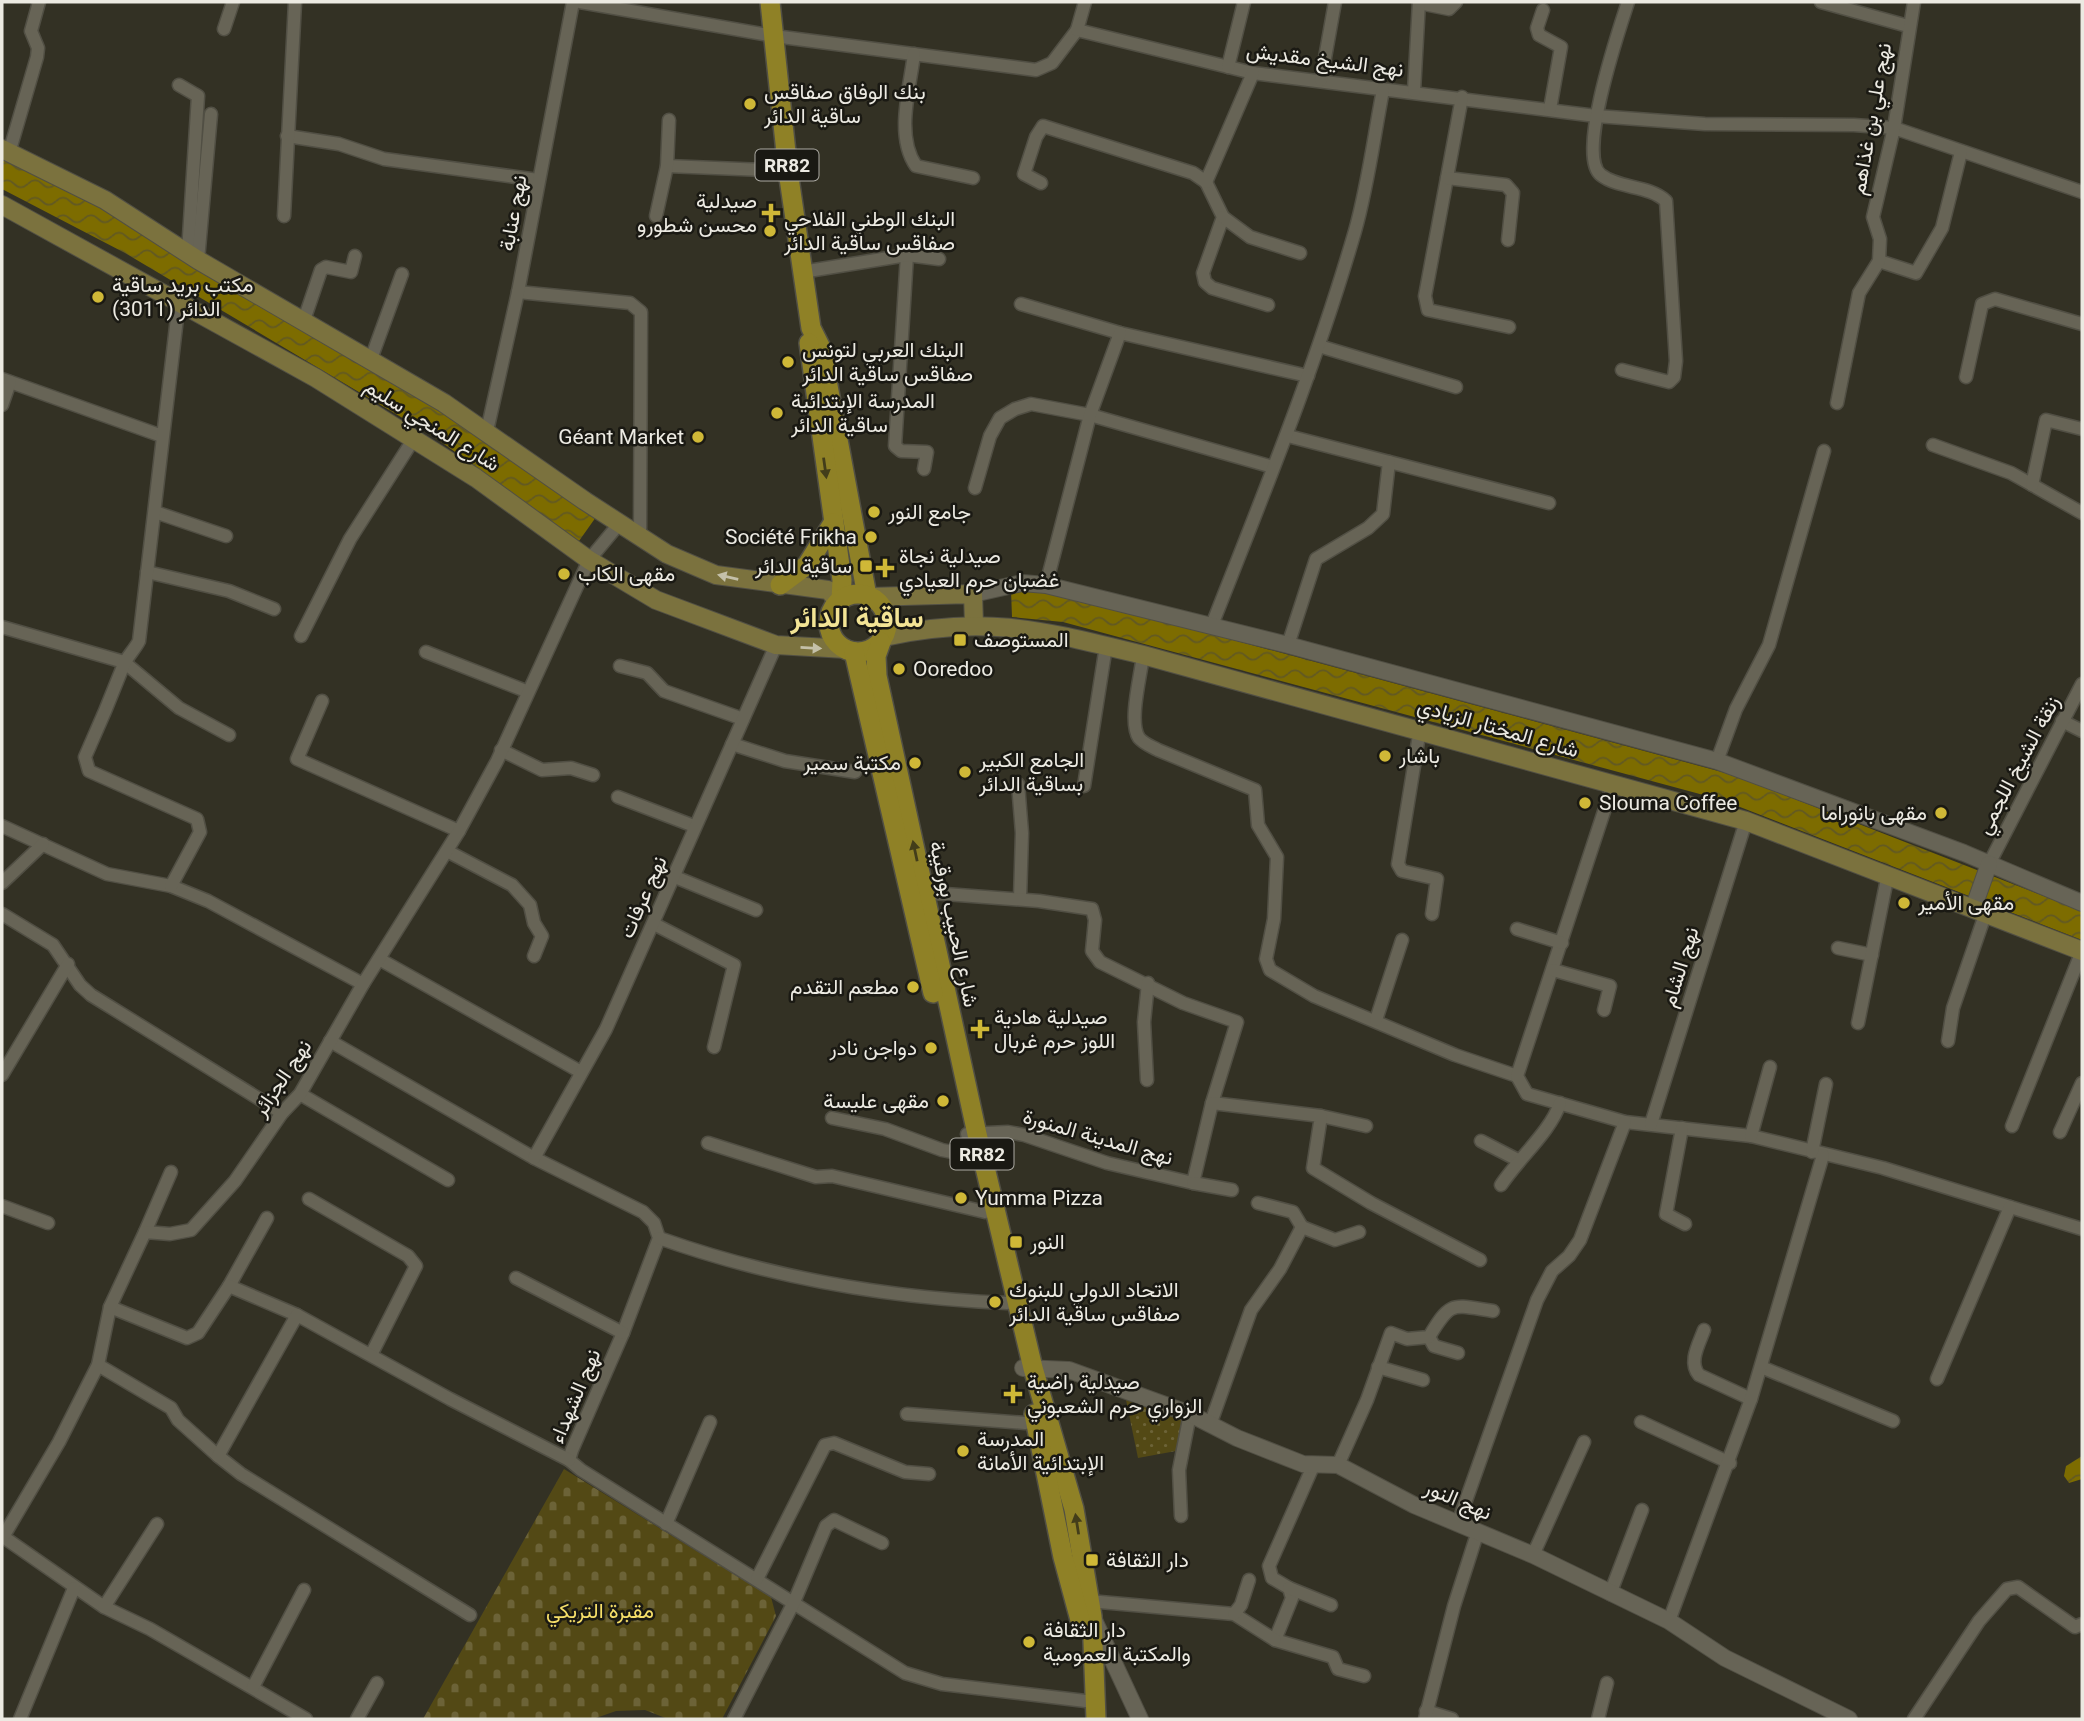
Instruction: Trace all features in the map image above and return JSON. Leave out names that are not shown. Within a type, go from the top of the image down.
[{"type":"main road","name":"شارع الحبيب بورقيبة","points":[[770,2],[788,171],[811,328],[808,349],[842,580],[840,601],[831,613],[830,627],[835,640],[850,651],[864,684],[1028,1368],[1063,1557],[1087,1619]]},
{"type":"main road","points":[[6,151],[105,200],[193,256],[371,359],[487,430],[640,538],[716,575],[828,590],[840,601],[854,595],[973,594],[974,624]]},
{"type":"main road","name":"شارع المنجي سليم","points":[[2,205],[316,378],[476,478],[589,560],[656,600],[776,645],[850,651]]},
{"type":"main road","name":"شارع الحبيب بورقيبة","points":[[811,328],[821,348],[868,596],[884,610],[887,624],[876,656],[877,676],[916,892]]},
{"type":"main road","points":[[780,585],[807,565],[833,523]]},
{"type":"main road","name":"شارع المختار الزيادي","points":[[882,639],[928,627],[974,624],[1055,633],[1143,655],[1420,729],[1746,821],[2082,951]]},
{"type":"main road","points":[[850,651],[866,651],[882,639]]},
{"type":"main road","name":"شارع الحبيب بورقيبة","points":[[972,1135],[972,1156],[1007,1303],[1074,1509],[1093,1665],[1095,1711]]},
{"type":"street","points":[[6,151],[37,57],[31,31],[39,2]]},
{"type":"street","points":[[224,29],[233,2]]},
{"type":"street","points":[[285,216],[295,2]]},
{"type":"street","name":"نهج عنابة","points":[[487,430],[518,292],[573,2]]},
{"type":"street","points":[[580,2],[774,36],[1036,70],[1052,63],[1077,30],[1085,2]]},
{"type":"street","points":[[1228,67],[1244,2]]},
{"type":"street","points":[[1321,80],[1335,2]]},
{"type":"street","points":[[1414,91],[1419,2],[1449,9],[1456,2]]},
{"type":"street","points":[[1622,370],[1665,383],[1674,377],[1669,209],[1661,197],[1604,177],[1597,172],[1596,116],[1628,2]]},
{"type":"street","points":[[1821,2],[1908,26]]},
{"type":"street","name":"نهج علي بن غذاهم","points":[[1879,261],[1880,239],[1873,217],[1894,128],[1908,26],[1914,2]]},
{"type":"street","points":[[1543,10],[1537,28],[1539,35],[1561,47],[1550,109]]},
{"type":"street","name":"نهج الشيخ مقديش","points":[[1077,30],[1253,73],[1462,97],[1596,116],[1705,124],[1854,124],[1894,128],[2082,192]]},
{"type":"street","points":[[914,54],[905,124],[908,155],[916,166],[973,178]]},
{"type":"street","points":[[1206,182],[1253,73]]},
{"type":"street","points":[[179,85],[192,89],[198,96],[193,256]]},
{"type":"street","points":[[1212,625],[1273,467],[1288,436],[1319,346],[1356,228],[1384,90]]},
{"type":"street","points":[[1462,97],[1425,296],[1428,310],[1509,327]]},
{"type":"street","points":[[193,256],[211,114]]},
{"type":"street","points":[[656,216],[667,166],[669,120]]},
{"type":"street","points":[[1041,183],[1024,174],[1035,138],[1044,126],[1193,173],[1206,182],[1223,217],[1250,237],[1300,253]]},
{"type":"street","points":[[288,136],[339,144],[384,159],[538,180]]},
{"type":"street","points":[[1836,403],[1859,293],[1879,261],[1916,273],[1942,228],[1961,152]]},
{"type":"street","points":[[667,166],[788,171]]},
{"type":"street","points":[[1447,178],[1506,185],[1513,193],[1508,240]]},
{"type":"street","points":[[1223,217],[1203,273],[1205,282],[1212,288],[1268,305]]},
{"type":"street","points":[[907,255],[895,446],[901,451],[927,452],[924,469]]},
{"type":"street","points":[[802,272],[907,255],[939,259]]},
{"type":"street","points":[[304,320],[321,270],[326,267],[351,272],[355,256]]},
{"type":"street","points":[[371,359],[402,274]]},
{"type":"street","points":[[518,292],[630,303],[641,312],[640,538]]},
{"type":"street","points":[[1966,377],[1982,304],[1995,299],[2082,324]]},
{"type":"street","points":[[171,886],[200,832],[197,819],[89,771],[85,757],[122,677],[124,662],[133,654],[139,641],[179,301]]},
{"type":"street","points":[[1021,304],[1120,333],[1308,376]]},
{"type":"street","points":[[1046,585],[1090,415],[1120,333]]},
{"type":"street","points":[[1319,346],[1456,387]]},
{"type":"street","points":[[2,405],[6,381],[162,436]]},
{"type":"street","points":[[975,488],[990,436],[1000,418],[1014,409],[1031,404],[1090,415],[1273,467]]},
{"type":"street","points":[[2032,485],[2046,419],[2082,429]]},
{"type":"street","points":[[1288,436],[1549,503]]},
{"type":"street","points":[[301,636],[350,539],[413,440]]},
{"type":"street","points":[[1933,444],[2011,473],[2082,513]]},
{"type":"street","points":[[1717,761],[1736,709],[1769,645],[1824,452]]},
{"type":"street","points":[[1288,645],[1316,559],[1368,528],[1383,514],[1390,462]]},
{"type":"street","points":[[155,512],[226,536]]},
{"type":"street","name":"نهج الجزائر","points":[[145,1232],[170,1234],[191,1230],[236,1181],[282,1113],[300,1094],[363,984],[459,831],[501,750],[526,691],[589,560],[619,524]]},
{"type":"street","points":[[147,572],[229,591],[274,608]]},
{"type":"street","points":[[973,594],[1022,583],[1046,585],[1212,625],[1717,761],[1989,864],[2082,903]]},
{"type":"street","points":[[2,627],[124,662],[179,708],[229,735]]},
{"type":"street","name":"نهج عرفات","points":[[534,1158],[607,1029],[631,968],[654,924],[694,826],[776,645]]},
{"type":"street","points":[[1084,786],[1107,646]]},
{"type":"street","points":[[426,652],[526,691]]},
{"type":"street","points":[[1143,655],[1135,719],[1137,735],[1144,743],[1158,750],[1255,790],[1258,825],[1277,857],[1274,919],[1266,959],[1270,970],[1314,996],[1455,1055],[1517,1076],[1527,1094],[1625,1122],[1751,1136],[1883,1168],[2082,1229]]},
{"type":"street","points":[[620,666],[647,673],[664,691],[743,719]]},
{"type":"street","name":"زنقة الشيخ اللجمي","points":[[1989,864],[2082,684]]},
{"type":"street","points":[[322,701],[297,759],[459,831]]},
{"type":"street","points":[[2062,721],[2082,732]]},
{"type":"street","points":[[1420,729],[1398,864],[1402,871],[1437,879],[1432,914]]},
{"type":"street","points":[[732,744],[785,761],[855,772]]},
{"type":"street","points":[[501,750],[542,769],[570,768],[593,775]]},
{"type":"street","points":[[1018,784],[1022,833],[1020,900]]},
{"type":"street","points":[[1517,1076],[1613,784]]},
{"type":"street","points":[[618,797],[694,826]]},
{"type":"street","name":"نهج الشام","points":[[1651,1124],[1746,821]]},
{"type":"street","points":[[2,826],[107,874],[171,886],[208,901],[363,984]]},
{"type":"street","points":[[2,883],[43,844]]},
{"type":"street","points":[[447,851],[512,886],[530,905],[534,923],[542,936],[534,956]]},
{"type":"street","points":[[1948,1041],[1953,1008],[1989,864]]},
{"type":"street","points":[[1858,1023],[1888,874]]},
{"type":"street","points":[[675,877],[756,910]]},
{"type":"street","points":[[916,892],[1092,909],[1095,920],[1092,951],[1100,962],[1148,984],[1144,1022],[1147,1080]]},
{"type":"street","points":[[2,914],[53,945],[80,985],[91,995],[282,1113]]},
{"type":"street","points":[[654,924],[734,965],[714,1047]]},
{"type":"street","points":[[1517,929],[1562,943]]},
{"type":"street","points":[[1376,1020],[1402,940]]},
{"type":"street","points":[[1838,948],[1872,956]]},
{"type":"street","points":[[2012,1126],[2082,951]]},
{"type":"street","points":[[379,959],[581,1072]]},
{"type":"street","points":[[2,1075],[68,964]]},
{"type":"street","points":[[1553,970],[1610,986],[1604,1010]]},
{"type":"street","name":"نهج المدينة المنورة","points":[[972,1135],[1008,1132],[1024,1135],[1107,1163],[1193,1183],[1212,1103],[1237,1022],[1183,1003],[1148,984]]},
{"type":"street","points":[[330,1041],[534,1158],[643,1212],[654,1223],[659,1238],[705,1254],[860,1291],[932,1300],[1007,1303]]},
{"type":"street","points":[[1751,1136],[1770,1067]]},
{"type":"street","points":[[2060,1132],[2082,1083]]},
{"type":"street","points":[[1669,1621],[1730,1462],[1751,1399],[1818,1154],[1826,1084]]},
{"type":"street","points":[[300,1094],[448,1180]]},
{"type":"street","points":[[1212,1103],[1321,1116],[1366,1126]]},
{"type":"street","points":[[1501,1185],[1518,1160],[1556,1117],[1560,1103]]},
{"type":"street","points":[[1321,1116],[1313,1168],[1371,1203],[1480,1260]]},
{"type":"street","points":[[832,1118],[886,1129],[942,1150],[972,1156]]},
{"type":"street","points":[[1458,1523],[1537,1300],[1552,1271],[1569,1256],[1580,1240],[1625,1122]]},
{"type":"street","points":[[1682,1128],[1666,1214],[1685,1224]]},
{"type":"street","points":[[1481,1141],[1518,1160]]},
{"type":"street","points":[[708,1143],[816,1177],[832,1176],[985,1212]]},
{"type":"street","points":[[171,1172],[110,1307],[99,1365],[59,1442],[2,1536],[104,1607],[253,1687],[301,1718]]},
{"type":"street","points":[[1193,1183],[1232,1190]]},
{"type":"street","points":[[309,1199],[408,1256],[416,1266],[370,1355]]},
{"type":"street","points":[[1258,1203],[1293,1212],[1302,1227],[1335,1240],[1359,1232]]},
{"type":"street","points":[[2,1206],[48,1223]]},
{"type":"street","points":[[1937,1379],[2010,1207]]},
{"type":"street","points":[[110,1307],[187,1338],[198,1333],[229,1286],[267,1218]]},
{"type":"street","points":[[1210,1425],[1251,1310],[1280,1269],[1302,1227]]},
{"type":"street","name":"نهج الشهداء","points":[[659,1238],[623,1333],[569,1460],[666,1524],[905,1673],[924,1680],[1095,1711]]},
{"type":"street","points":[[516,1278],[623,1333]]},
{"type":"street","points":[[229,1286],[297,1315],[569,1460]]},
{"type":"street","points":[[1429,1337],[1443,1312],[1456,1306],[1493,1311]]},
{"type":"street","points":[[218,1456],[297,1315]]},
{"type":"street","points":[[1704,1330],[1693,1362],[1694,1370],[1699,1375],[1751,1399]]},
{"type":"street","points":[[1338,1465],[1391,1333],[1407,1339],[1429,1337]]},
{"type":"street","points":[[1429,1337],[1434,1346],[1458,1353]]},
{"type":"street","points":[[99,1365],[171,1408],[178,1420],[241,1474],[471,1615]]},
{"type":"street","points":[[1378,1367],[1423,1380]]},
{"type":"street","points":[[1760,1367],[1894,1421]]},
{"type":"street","name":"نهج النور","points":[[1028,1368],[1069,1370],[1189,1415],[1284,1457],[1314,1464],[1338,1465],[1414,1505],[1533,1555],[1669,1621],[1725,1658],[1830,1715],[1849,1719]]},
{"type":"street","points":[[907,1414],[1025,1423],[1036,1420]]},
{"type":"street","points":[[1181,1516],[1179,1470],[1189,1415]]},
{"type":"street","points":[[666,1524],[710,1422]]},
{"type":"street","points":[[1641,1422],[1730,1462]]},
{"type":"street","points":[[1533,1555],[1584,1442]]},
{"type":"street","points":[[757,1579],[825,1445],[834,1443],[905,1472],[929,1474]]},
{"type":"street","points":[[1314,1464],[1269,1566],[1272,1578],[1331,1605]]},
{"type":"street","points":[[1610,1594],[1642,1510]]},
{"type":"street","points":[[734,1719],[794,1602],[830,1522],[834,1520],[882,1542]]},
{"type":"street","points":[[104,1607],[157,1524]]},
{"type":"street","points":[[1452,1719],[1426,1715],[1454,1606],[1478,1531]]},
{"type":"street","points":[[1234,1614],[1241,1605],[1249,1580]]},
{"type":"street","points":[[1914,1719],[1979,1621],[2007,1589],[2018,1587],[2075,1627],[2082,1624]]},
{"type":"street","points":[[20,1719],[74,1588]]},
{"type":"street","points":[[1275,1640],[1292,1598],[1289,1588]]},
{"type":"street","points":[[253,1687],[304,1590]]},
{"type":"street","points":[[1140,1719],[1115,1665],[1087,1619],[1234,1614],[1275,1640],[1333,1657],[1338,1669],[1363,1676]]},
{"type":"street","points":[[357,1719],[377,1683]]},
{"type":"street","points":[[1598,1719],[1607,1683]]},
{"type":"green space","points":[[1125,1395],[1183,1418],[1176,1451],[1138,1458]]},
{"type":"green space","name":"مقبرة التريكي","points":[[564,1469],[771,1597],[776,1616],[722,1719],[668,1719],[645,1710],[616,1711],[593,1719],[423,1719]]},
{"type":"water","points":[[2,159],[94,203],[447,411],[596,517],[579,541],[433,436],[125,253],[2,189]]},
{"type":"water","points":[[1011,590],[1067,595],[1733,775],[2082,911],[2082,940],[1722,800],[1063,622],[1012,617]]},
{"type":"water","points":[[2082,1456],[2082,1479],[2069,1483],[2064,1476],[2066,1466]]},
{"type":"place","name":"بنك الوفاق صفاقس ساقية الدائر","points":[[750,104]]},
{"type":"place","name":"صيدلية محسن شطورو","points":[[771,213]]},
{"type":"place","name":"البنك الوطني الفلاحي صفاقس ساقية الدائر","points":[[770,231]]},
{"type":"place","name":"مكتب بريد ساقية الدائر (3011)","points":[[98,297]]},
{"type":"place","name":"البنك العربي لتونس صفاقس ساقية الدائر","points":[[788,362]]},
{"type":"place","name":"المدرسة الإبتدائية ساقية الدائر","points":[[777,413]]},
{"type":"place","name":"Géant Market","points":[[698,437]]},
{"type":"place","name":"جامع النور","points":[[874,512]]},
{"type":"place","name":"Société Frikha","points":[[871,537]]},
{"type":"place","name":"ساقية الدائر","points":[[866,566]]},
{"type":"place","name":"صيدلية نجاة غضبان حرم العيادي","points":[[885,568]]},
{"type":"place","name":"مقهى الكاب","points":[[564,574]]},
{"type":"place","name":"المستوصف","points":[[960,640]]},
{"type":"place","name":"Ooredoo","points":[[899,669]]},
{"type":"place","name":"باشار","points":[[1385,756]]},
{"type":"place","name":"مكتبة سمير","points":[[915,763]]},
{"type":"place","name":"الجامع الكبير بساقية الدائر","points":[[965,772]]},
{"type":"place","name":"Slouma Coffee","points":[[1585,803]]},
{"type":"place","name":"مقهى بانوراما","points":[[1941,813]]},
{"type":"place","name":"مقهى الأمير","points":[[1904,903]]},
{"type":"place","name":"مطعم التقدم","points":[[913,987]]},
{"type":"place","name":"صيدلية هادية اللوز حرم غربال","points":[[980,1029]]},
{"type":"place","name":"دواجن نادر","points":[[931,1048]]},
{"type":"place","name":"مقهى عليسة","points":[[943,1101]]},
{"type":"place","name":"Yumma Pizza","points":[[961,1198]]},
{"type":"place","name":"النور","points":[[1016,1242]]},
{"type":"place","name":"الاتحاد الدولي للبنوك صفاقس ساقية الدائر","points":[[995,1302]]},
{"type":"place","name":"صيدلية راضية الزواري حرم الشعبوني","points":[[1013,1394]]},
{"type":"place","name":"المدرسة الإبتدائية الأمانة","points":[[963,1451]]},
{"type":"place","name":"دار الثقافة","points":[[1092,1560]]},
{"type":"place","name":"دار الثقافة والمكتبة العمومية","points":[[1029,1642]]},
{"type":"district","name":"ساقية الدائر","points":[[857,617]]}]
